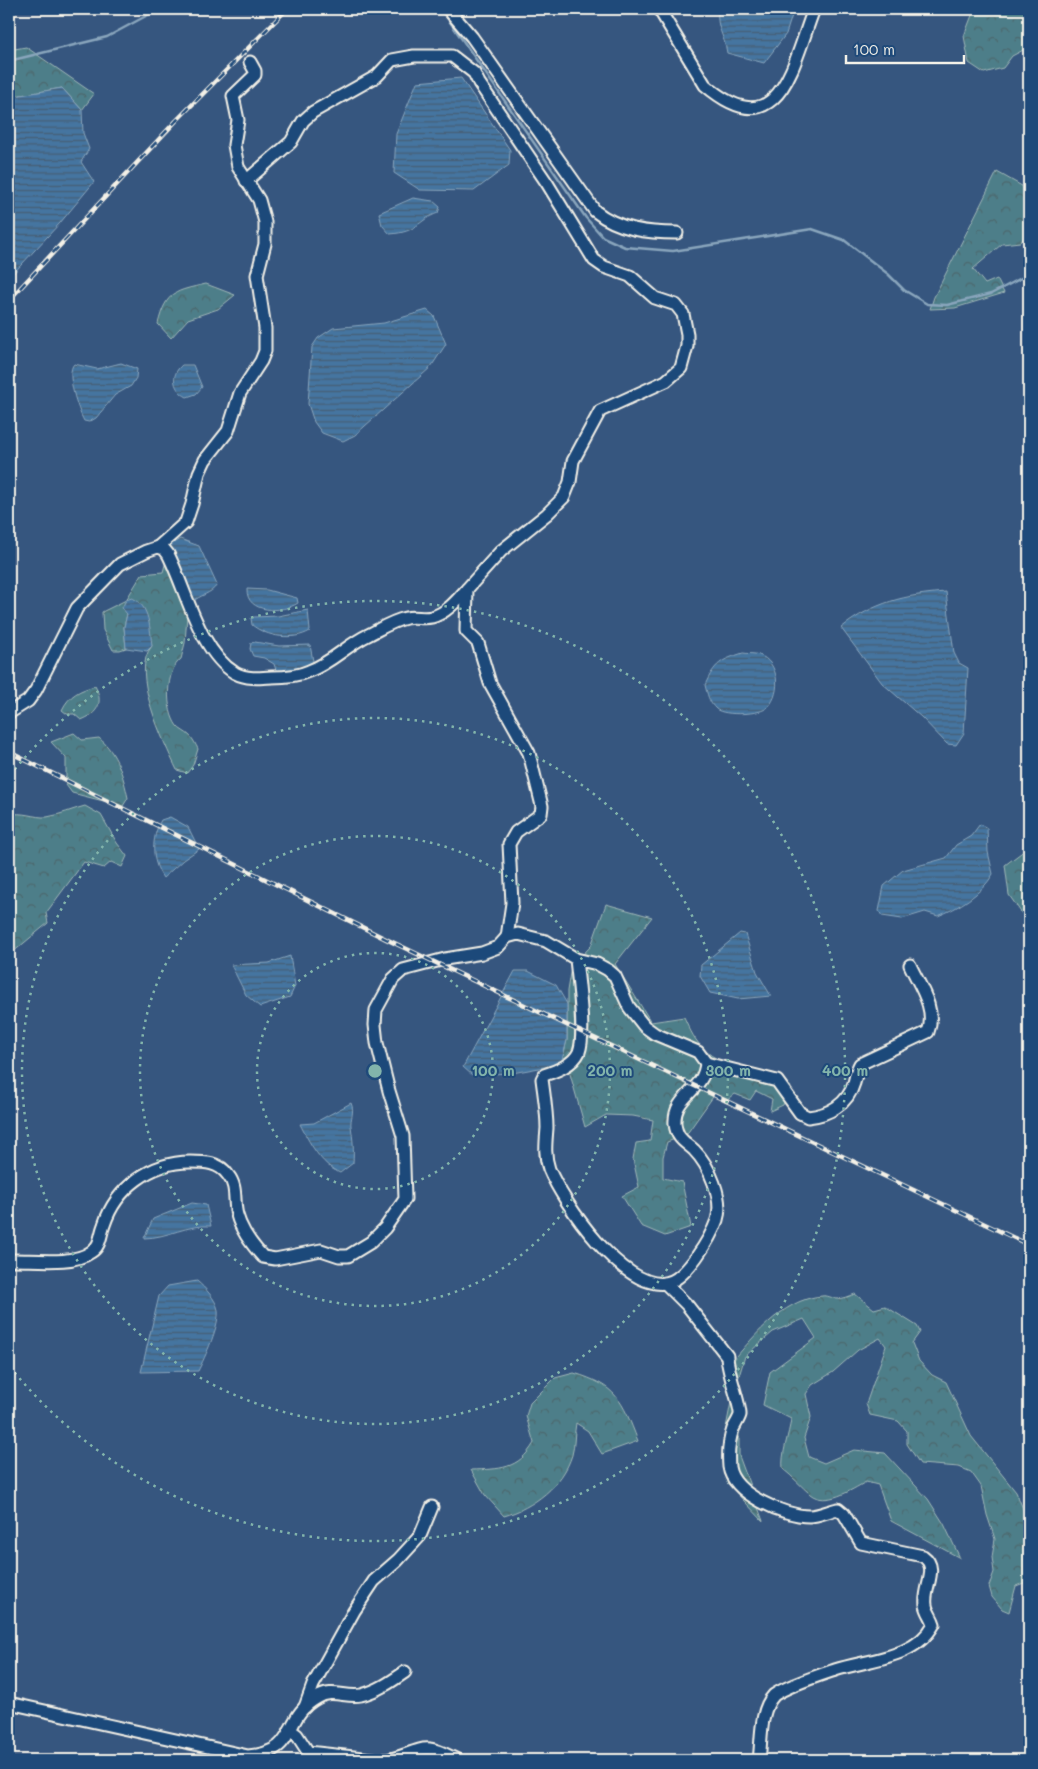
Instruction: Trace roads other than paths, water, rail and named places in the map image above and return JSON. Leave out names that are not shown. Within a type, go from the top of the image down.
[{"type":"street","points":[[448,9],[487,60],[595,212],[609,222],[650,233],[677,233]]},
{"type":"street","points":[[659,9],[705,85],[721,97],[745,107],[769,104],[784,89],[814,9]]},
{"type":"street","points":[[158,547],[164,549],[168,554],[193,614],[207,641],[216,654],[235,672],[255,678],[281,677],[309,672],[358,640],[392,623],[408,617],[433,617],[443,612],[468,589],[501,551],[548,514],[564,497],[570,482],[573,461],[600,411],[666,381],[681,368],[687,346],[683,314],[676,305],[655,298],[630,276],[604,267],[594,260],[574,224],[474,73],[452,56],[414,56],[392,60],[377,76],[313,112],[303,121],[291,142],[246,181]]},
{"type":"street","points":[[474,73],[487,60]]},
{"type":"street","points":[[9,713],[28,700],[36,690],[77,608],[120,564],[158,547],[186,522],[199,473],[205,460],[228,431],[240,393],[261,361],[264,351],[265,328],[257,275],[265,244],[265,222],[259,200],[238,167],[234,145],[238,120],[233,96],[252,80],[255,75],[250,62]]},
{"type":"street","points":[[468,589],[466,631],[478,643],[490,683],[529,753],[542,806],[541,814],[516,832],[509,844],[512,903],[507,938]]},
{"type":"street","points":[[9,1260],[58,1260],[83,1257],[99,1245],[104,1224],[118,1199],[138,1178],[154,1169],[188,1162],[215,1164],[228,1174],[235,1188],[237,1215],[248,1238],[263,1257],[276,1260],[321,1250],[339,1256],[348,1256],[360,1250],[385,1228],[405,1199],[403,1136],[377,1043],[376,1010],[393,979],[403,970],[436,961],[482,953],[498,947],[507,938],[518,934],[546,941],[576,959],[597,964],[608,970],[615,976],[629,1007],[644,1026],[655,1034],[698,1052],[706,1063],[777,1081],[800,1113],[808,1117],[831,1111],[846,1101],[851,1092],[856,1070],[860,1064],[928,1032],[932,1023],[931,1012],[910,965]]},
{"type":"street","points":[[576,959],[581,1035],[579,1053],[570,1062],[560,1069],[544,1075],[542,1079],[547,1128],[544,1148],[549,1167],[566,1202],[618,1266],[634,1275],[666,1283],[727,1356],[727,1366],[740,1415],[730,1439],[729,1467],[732,1477],[740,1486],[770,1506],[795,1514],[809,1516],[838,1509],[844,1514],[861,1543],[923,1556],[929,1561],[932,1568],[926,1596],[928,1611],[934,1624],[931,1629],[916,1645],[906,1650],[864,1664],[834,1670],[774,1695],[770,1699],[762,1720],[759,1760]]},
{"type":"street","points":[[666,1283],[691,1264],[700,1252],[718,1219],[719,1202],[715,1186],[704,1162],[677,1135],[675,1122],[677,1112],[684,1098],[703,1080],[706,1063]]},
{"type":"street","points":[[9,1703],[248,1756],[260,1755],[278,1749],[305,1707],[312,1686],[354,1611],[374,1581],[398,1560],[420,1536],[432,1506]]},
{"type":"street","points":[[305,1707],[318,1696],[331,1692],[360,1695],[382,1688],[406,1672]]},
{"type":"street","points":[[290,1730],[297,1735],[308,1752],[382,1760],[402,1758],[422,1749],[431,1749],[456,1760]]},
{"type":"water","points":[[718,9],[794,9],[786,34],[764,63],[727,53],[719,27]]},
{"type":"water","points":[[461,78],[510,150],[509,165],[474,191],[420,190],[394,173],[396,134],[417,82]]},
{"type":"water","points":[[62,88],[82,110],[83,133],[89,149],[81,162],[94,182],[60,223],[9,278],[9,97]]},
{"type":"water","points":[[413,198],[433,201],[440,207],[438,213],[412,229],[390,234],[382,225],[379,213]]},
{"type":"water","points":[[427,310],[434,316],[446,344],[431,367],[355,435],[343,441],[322,433],[314,422],[308,404],[312,347],[318,338],[333,328],[384,323]]},
{"type":"water","points":[[121,363],[137,369],[136,378],[131,386],[115,395],[96,418],[89,422],[84,421],[76,401],[72,383],[71,375],[74,364],[97,369]]},
{"type":"water","points":[[182,365],[193,365],[202,387],[196,394],[187,397],[182,394],[175,382],[176,373]]},
{"type":"water","points":[[180,539],[199,546],[217,585],[192,602],[167,547]]},
{"type":"water","points":[[247,589],[267,590],[297,598],[298,603],[284,609],[266,609],[252,603],[248,597]]},
{"type":"water","points":[[946,592],[954,653],[959,663],[968,668],[964,733],[956,745],[947,744],[921,717],[882,683],[841,628],[853,619],[891,601],[917,595]]},
{"type":"water","points":[[132,598],[138,601],[146,612],[150,626],[152,646],[147,651],[126,648],[124,627],[127,614],[122,608],[126,600]]},
{"type":"water","points":[[308,610],[310,631],[296,636],[272,635],[252,625],[251,618],[254,617],[278,616]]},
{"type":"water","points":[[251,643],[279,646],[310,645],[313,661],[309,667],[277,673],[274,664],[264,658],[253,656],[250,649]]},
{"type":"water","points":[[743,653],[759,655],[771,664],[776,678],[775,694],[768,707],[758,712],[734,714],[720,711],[712,704],[705,685],[719,663]]},
{"type":"water","points":[[170,817],[188,827],[199,849],[163,878],[154,857],[154,842],[161,820]]},
{"type":"water","points":[[980,824],[987,828],[988,852],[993,874],[983,888],[953,909],[938,916],[925,912],[902,919],[882,916],[879,911],[884,886],[903,870],[946,858],[956,845],[971,836]]},
{"type":"water","points":[[740,933],[745,934],[757,972],[771,996],[738,999],[710,993],[700,976],[701,965]]},
{"type":"water","points":[[290,956],[295,986],[290,997],[260,1007],[246,995],[231,965],[269,963]]},
{"type":"water","points":[[515,971],[528,971],[556,985],[567,1004],[567,1040],[561,1064],[512,1073],[472,1075],[463,1067]]},
{"type":"water","points":[[351,1103],[353,1109],[351,1123],[353,1163],[340,1173],[321,1159],[300,1124],[314,1123]]},
{"type":"water","points":[[192,1203],[206,1205],[211,1226],[194,1227],[161,1236],[144,1238],[153,1219]]},
{"type":"water","points":[[197,1281],[213,1298],[218,1310],[217,1324],[198,1371],[141,1372],[159,1296],[168,1286]]},
{"type":"waterway","points":[[9,61],[107,37],[159,9]]},
{"type":"waterway","points":[[441,9],[586,218],[603,237],[625,247],[673,251],[812,229],[844,240],[888,274],[904,290],[927,304],[947,305],[991,294],[1029,274]]},
{"type":"railway","points":[[9,300],[176,121],[287,9]]},
{"type":"railway","points":[[9,752],[388,940],[1029,1245]]}]
